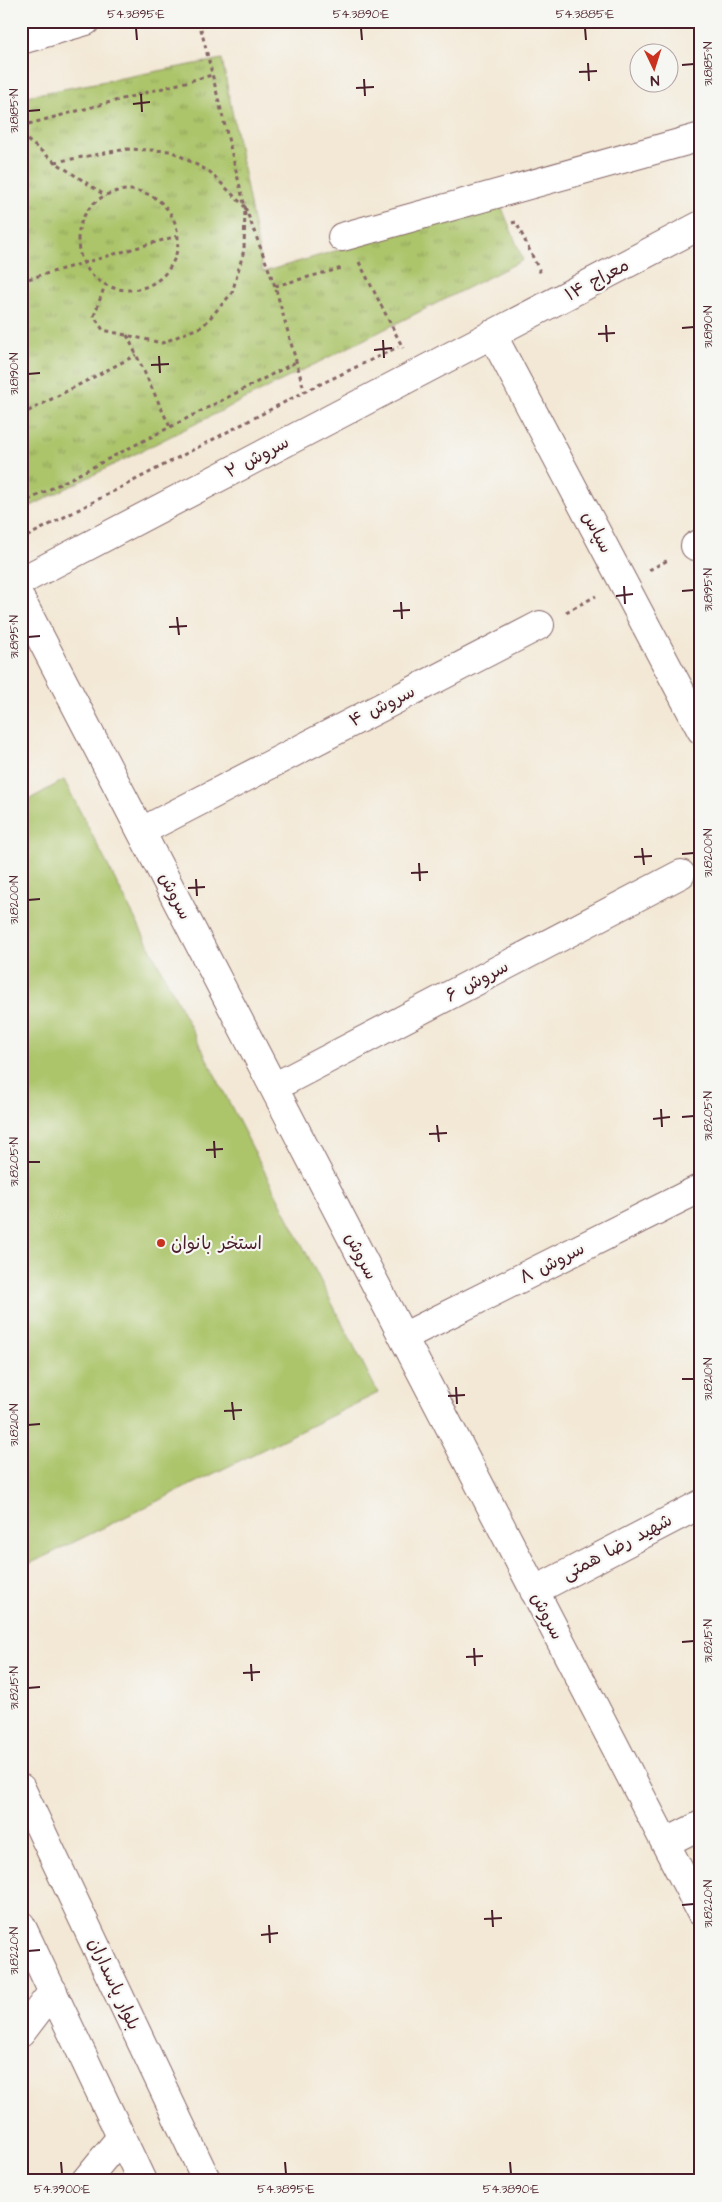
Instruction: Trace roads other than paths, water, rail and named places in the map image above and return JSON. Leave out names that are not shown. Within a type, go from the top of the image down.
[{"type":"street","points":[[21,40],[86,21]]},
{"type":"street","points":[[342,237],[701,137]]},
{"type":"street","name":"معراج ۱۴","points":[[492,334],[701,225]]},
{"type":"street","name":"سروش ۲","points":[[21,581],[492,334]]},
{"type":"street","name":"سپاس","points":[[492,334],[701,730]]},
{"type":"street","name":"سروش","points":[[21,600],[701,1912]]},
{"type":"street","name":"سروش ۴","points":[[142,831],[540,625]]},
{"type":"street","name":"سروش ۶","points":[[274,1087],[681,874]]},
{"type":"street","name":"سروش ۸","points":[[403,1338],[701,1188]]},
{"type":"street","name":"شهید رضا همتی","points":[[534,1591],[701,1504]]},
{"type":"street","name":"بلوار پاسداران","points":[[21,1788],[207,2181]]},
{"type":"street","points":[[665,1843],[701,1824]]},
{"type":"street","points":[[21,1924],[142,2181]]},
{"type":"street","points":[[21,2033],[53,1991]]},
{"type":"street","points":[[85,2181],[121,2137]]},
{"type":"place","name":"استخر بانوان","points":[[161,1243]]}]
